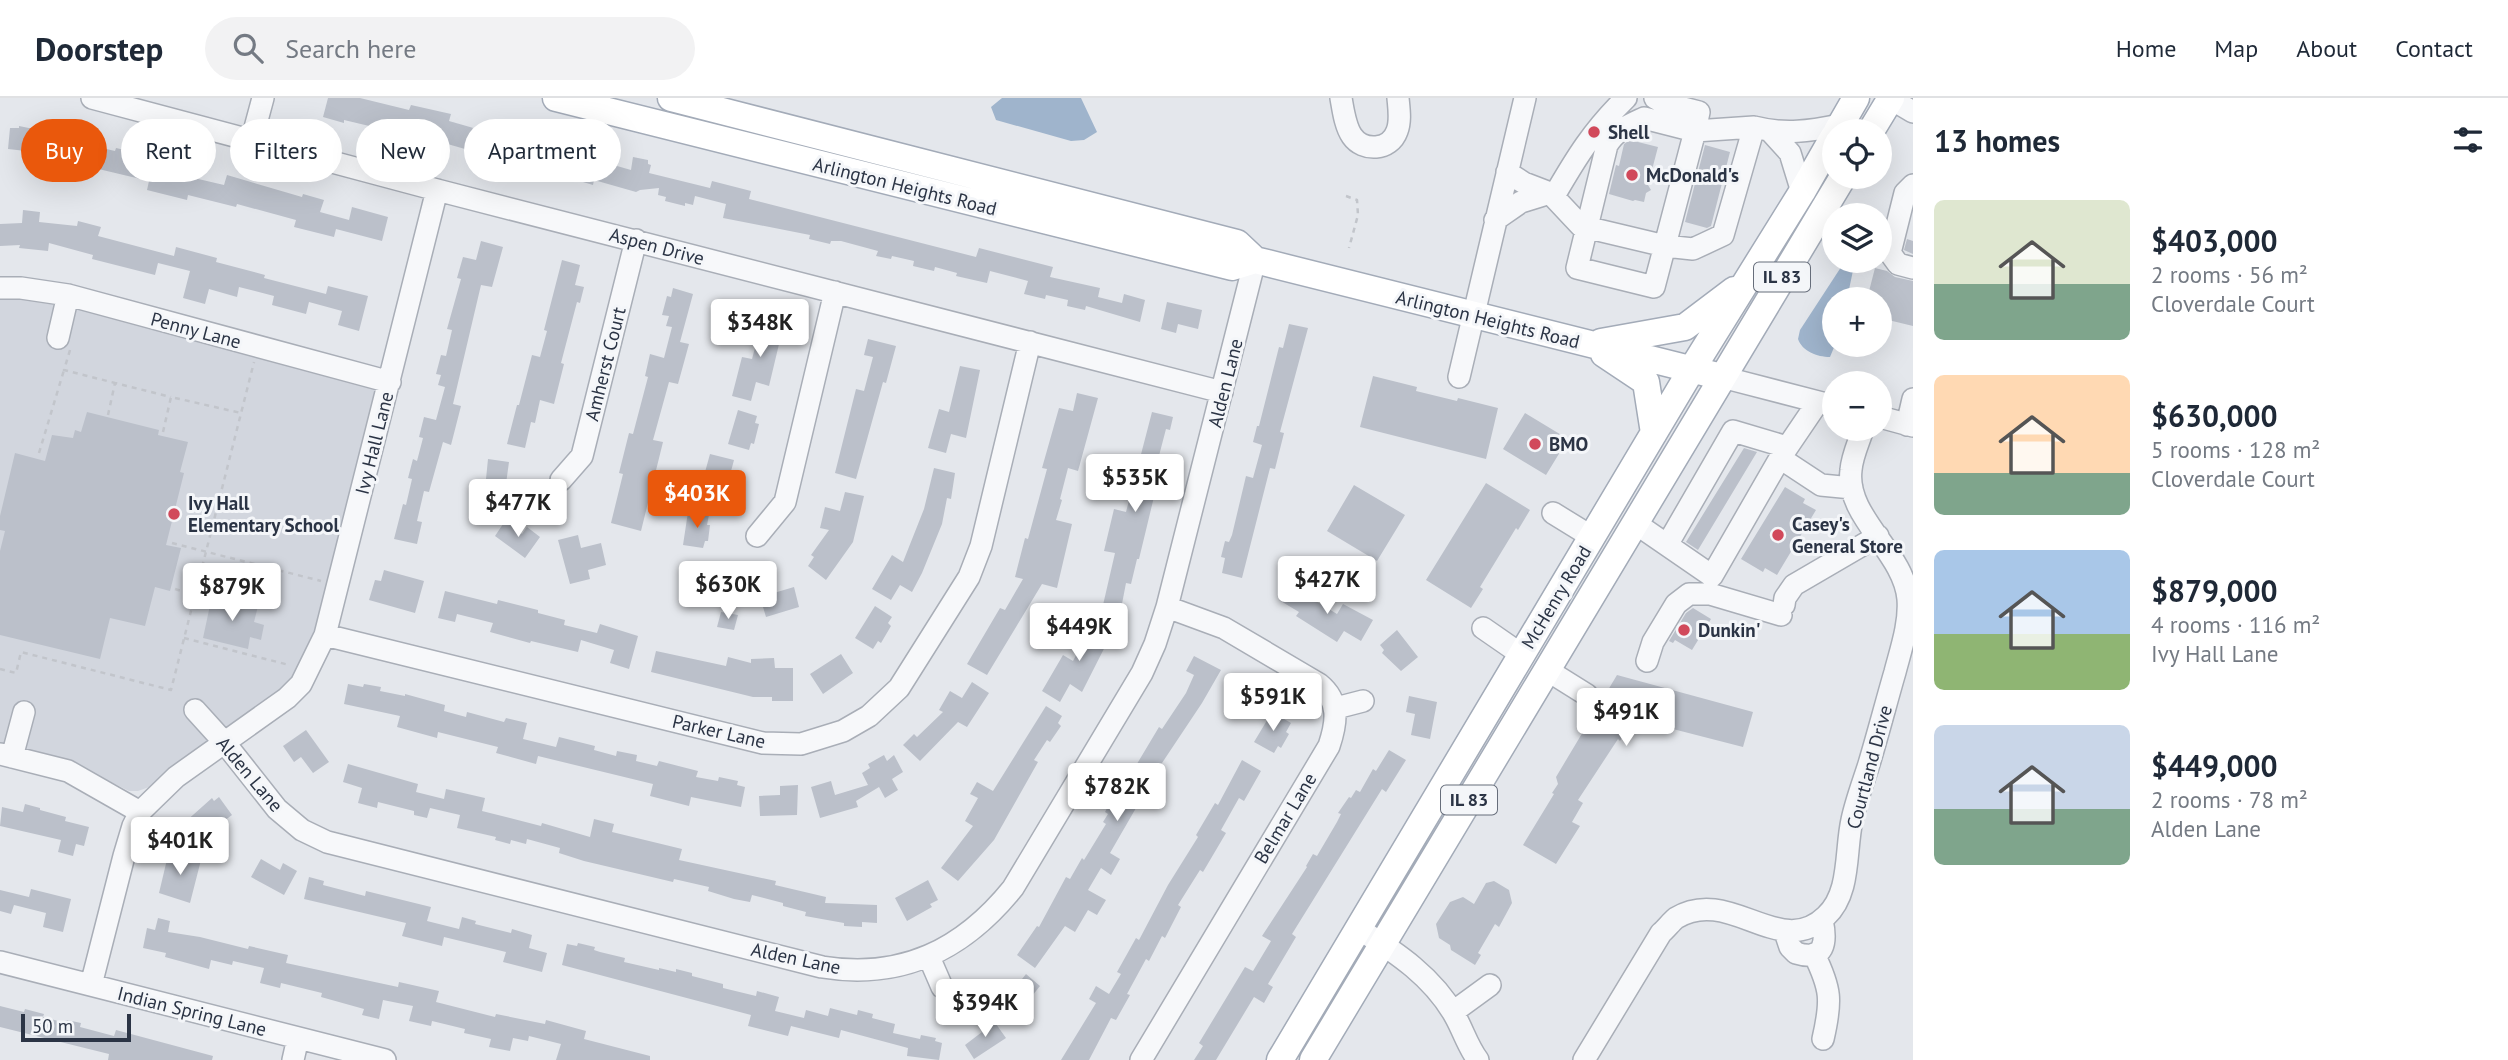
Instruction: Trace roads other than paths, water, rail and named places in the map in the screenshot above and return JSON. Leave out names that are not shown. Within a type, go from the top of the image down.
[{"type":"main road","name":"Arlington Heights Road","points":[[556,98],[1232,267],[1255,260]]},
{"type":"main road","name":"McHenry Road","points":[[1844,119],[1856,98]]},
{"type":"main road","points":[[1878,119],[1891,98]]},
{"type":"main road","name":"Arlington Heights Road","points":[[681,99],[1237,243],[1255,260],[1721,377]]},
{"type":"main road","name":"McHenry Road","points":[[1280,1060],[1692,369],[1822,157]]},
{"type":"main road","name":"McHenry Road","points":[[1313,1060],[1836,189]]},
{"type":"main road","points":[[1588,344],[1685,327],[1752,275]]},
{"type":"main road","points":[[1588,344],[1646,382],[1654,433]]},
{"type":"street","name":"Aspen Drive","points":[[92,98],[230,133]]},
{"type":"street","points":[[257,119],[263,98]]},
{"type":"street","points":[[1341,98],[1352,136],[1369,147],[1383,146],[1394,138],[1399,123],[1398,98]]},
{"type":"street","points":[[1459,377],[1525,98]]},
{"type":"street","points":[[1495,220],[1521,202],[1552,194],[1583,145],[1626,98]]},
{"type":"street","points":[[1656,98],[1697,121]]},
{"type":"street","points":[[1891,98],[1913,112]]},
{"type":"street","points":[[674,128],[681,99]]},
{"type":"street","points":[[1697,121],[1654,287],[1577,268],[1606,145],[1613,135],[1644,118],[1697,121],[1802,133],[1822,132]]},
{"type":"street","points":[[1507,173],[1552,194],[1581,226],[1665,246],[1693,248],[1723,235],[1762,129]]},
{"type":"street","points":[[1762,129],[1790,153],[1802,192]]},
{"type":"street","name":"Aspen Drive","points":[[342,164],[1222,392]]},
{"type":"street","points":[[1913,185],[1905,193],[1890,253],[1898,264],[1913,268]]},
{"type":"street","name":"Ivy Hall Lane","points":[[92,985],[124,856],[140,812],[176,776],[287,698],[301,684],[325,635],[437,190]]},
{"type":"street","name":"Amherst Court","points":[[561,481],[582,456],[636,240]]},
{"type":"street","name":"Alden Lane","points":[[195,710],[224,742],[276,809],[302,830],[327,842],[822,967],[856,970],[894,967],[929,957],[956,943],[976,927],[1013,888],[1142,673],[1167,607],[1255,260]]},
{"type":"street","name":"Penny Lane","points":[[0,288],[21,288],[68,295],[390,382]]},
{"type":"street","points":[[757,536],[785,502],[835,292]]},
{"type":"street","points":[[65,341],[68,295]]},
{"type":"street","name":"Parker Lane","points":[[325,635],[763,744],[802,744],[843,731],[869,716],[898,688],[969,577],[981,546],[1030,342]]},
{"type":"street","points":[[1721,377],[1822,403]]},
{"type":"street","points":[[1892,421],[1910,425],[1913,400]]},
{"type":"street","points":[[1635,523],[1712,576],[1784,452],[1822,409]]},
{"type":"street","points":[[1667,545],[1733,431],[1784,452],[1821,485],[1852,488],[1851,470],[1859,441]]},
{"type":"street","name":"Courtland Drive","points":[[1822,920],[1839,898],[1852,820],[1907,620],[1908,598],[1901,572],[1859,508],[1852,488]]},
{"type":"street","points":[[1553,513],[1592,537]]},
{"type":"street","points":[[1647,661],[1653,642],[1675,604],[1683,597],[1696,593],[1710,594],[1730,599],[1740,605],[1782,610],[1785,598],[1794,585],[1878,536]]},
{"type":"street","points":[[1167,607],[1224,628],[1319,684],[1328,692],[1336,708],[1363,701]]},
{"type":"street","points":[[1483,628],[1522,655]]},
{"type":"street","points":[[1546,670],[1587,695]]},
{"type":"street","name":"Belmar Lane","points":[[1141,1060],[1329,746],[1334,731],[1336,708]]},
{"type":"street","points":[[24,712],[6,756],[68,771],[140,812]]},
{"type":"street","points":[[1584,1060],[1661,933],[1697,900],[1785,932],[1808,928],[1822,920],[1825,941],[1821,949],[1814,954],[1796,953],[1790,947],[1785,932]]},
{"type":"street","points":[[1359,929],[1433,983],[1453,1012],[1478,1060]]},
{"type":"street","points":[[1814,954],[1830,993],[1823,1039]]},
{"type":"street","points":[[929,957],[942,987]]},
{"type":"street","name":"Indian Spring Lane","points":[[0,962],[385,1060]]},
{"type":"street","points":[[1453,1012],[1490,985]]},
{"type":"street","points":[[293,1060],[298,1038]]},
{"type":"water","points":[[1002,98],[1081,98],[1097,132],[1084,140],[1071,141],[996,120],[991,107]]},
{"type":"water","points":[[1837,273],[1852,273],[1850,287],[1828,287]]},
{"type":"water","points":[[1822,296],[1822,356],[1806,350],[1800,343],[1800,330]]},
{"type":"place","name":"Shell","points":[[1594,132]]},
{"type":"place","name":"McDonald's","points":[[1632,175]]},
{"type":"place","name":"BMO","points":[[1535,444]]},
{"type":"place","name":"Ivy Hall Elementary School","points":[[174,514]]},
{"type":"place","name":"Casey's General Store","points":[[1778,535]]},
{"type":"place","name":"Dunkin'","points":[[1684,630]]}]
